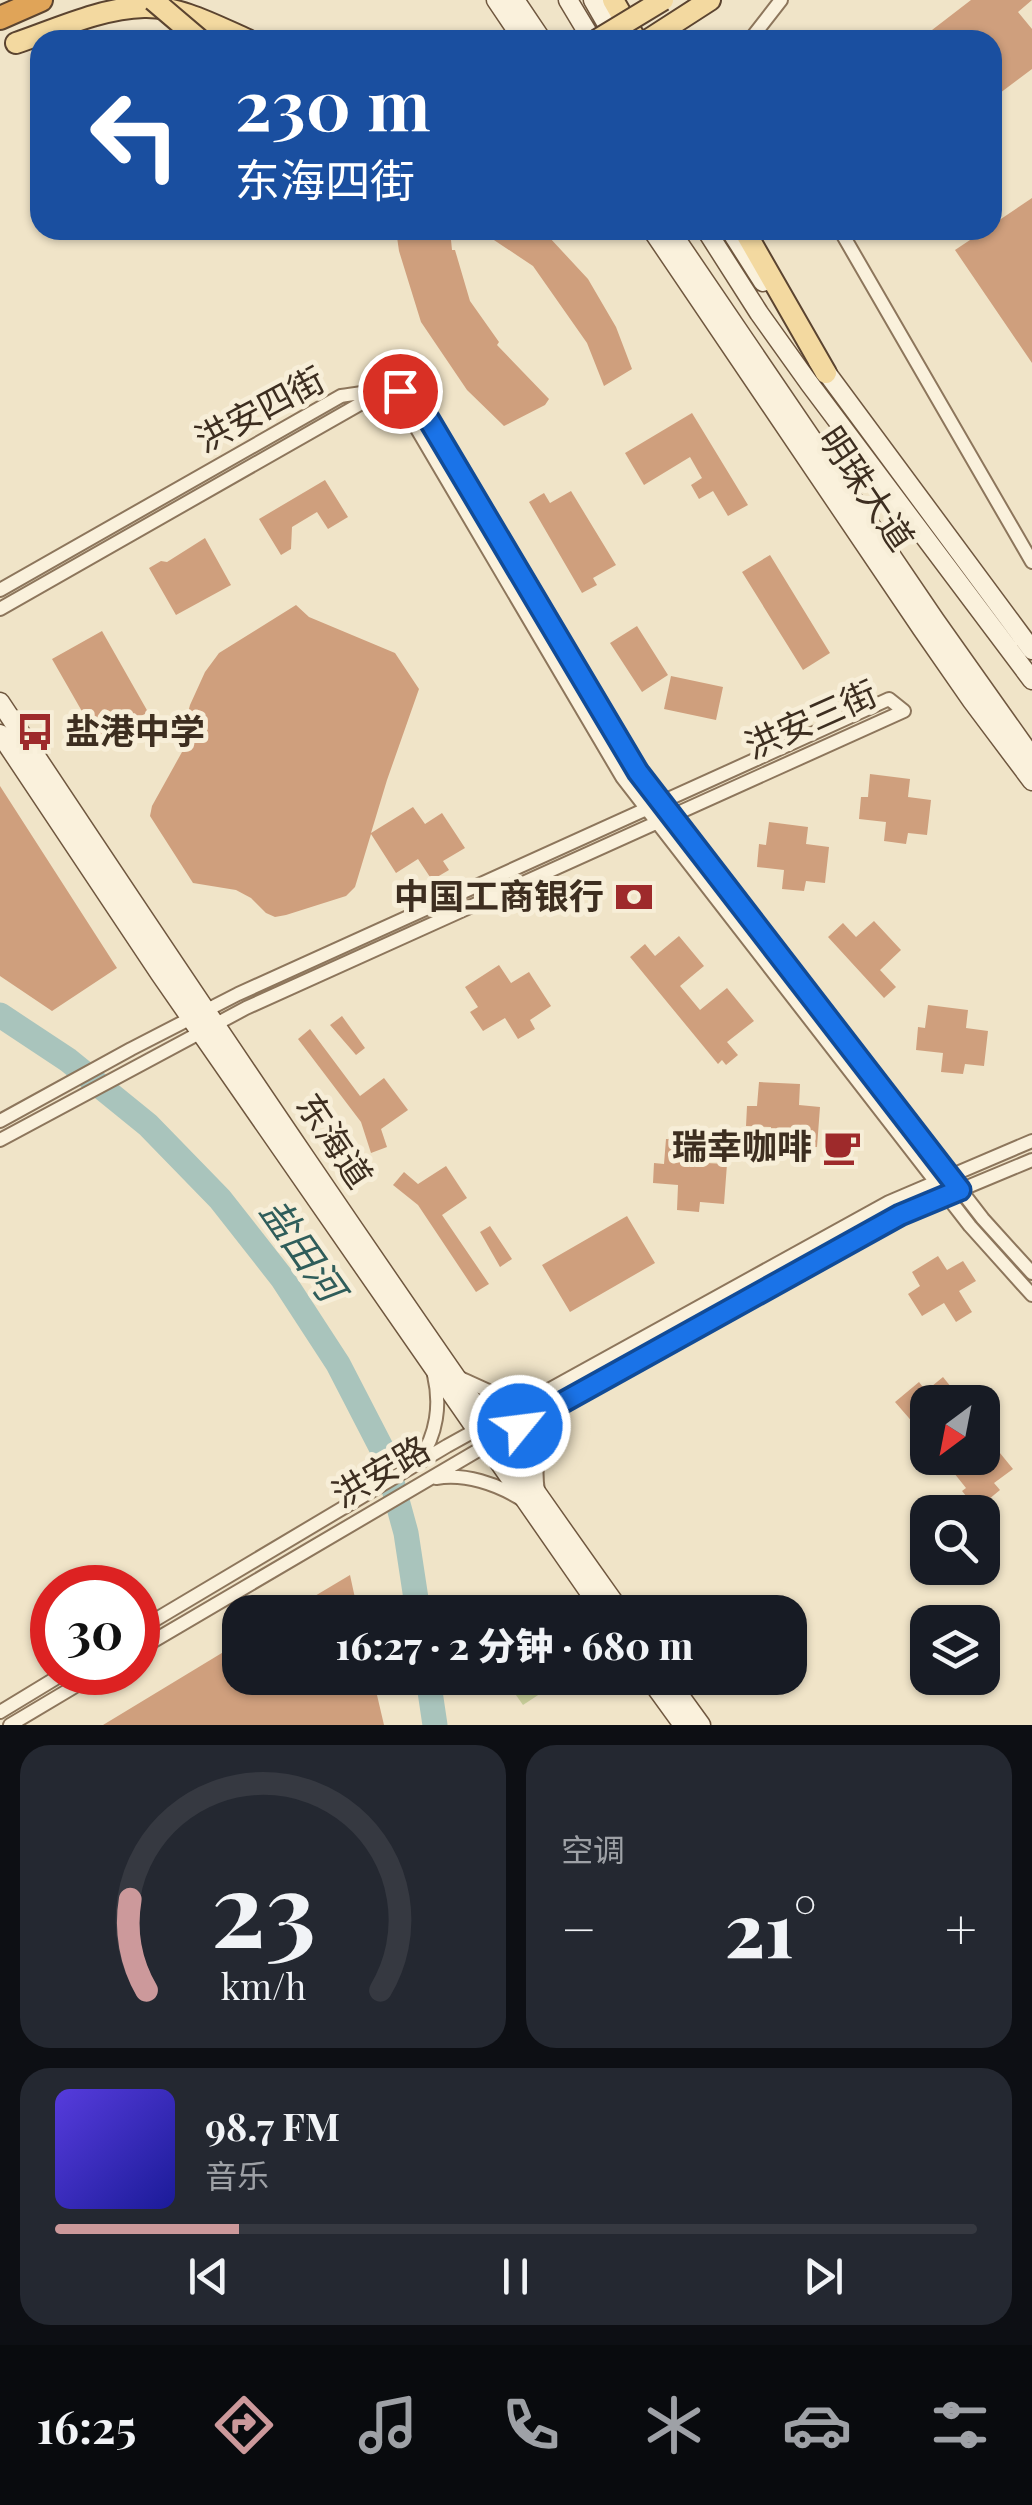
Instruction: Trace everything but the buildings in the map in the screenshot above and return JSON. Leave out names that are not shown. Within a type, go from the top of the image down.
[{"type":"highway","points":[[0,17],[40,0]]},
{"type":"main road","points":[[0,17],[32,0]]},
{"type":"main road","points":[[49,30],[122,0]]},
{"type":"main road","points":[[153,0],[188,30]]},
{"type":"main road","points":[[614,0],[630,30]]},
{"type":"main road","points":[[611,30],[663,0]]},
{"type":"main road","points":[[664,30],[710,0]]},
{"type":"main road","points":[[56,30],[96,16],[147,6],[197,18],[225,30]]},
{"type":"main road","points":[[750,240],[826,372]]},
{"type":"street","points":[[496,0],[516,30]]},
{"type":"street","points":[[514,0],[535,30]]},
{"type":"street","points":[[568,0],[588,30]]},
{"type":"street","points":[[592,0],[610,30]]},
{"type":"street","points":[[758,30],[781,0]]},
{"type":"street","name":"明珠大道","points":[[659,240],[928,638],[1032,781]]},
{"type":"street","name":"明珠大道","points":[[677,240],[1032,757]]},
{"type":"street","name":"明珠大道","points":[[712,240],[799,369],[1032,680]]},
{"type":"street","name":"明珠大道","points":[[736,240],[826,372],[1032,650]]},
{"type":"street","points":[[846,240],[1032,562]]},
{"type":"street","points":[[380,392],[400,391],[421,407],[638,772],[982,1219],[1032,1273]]},
{"type":"street","points":[[380,392],[394,398],[407,412],[622,777],[946,1196],[1032,1296]]},
{"type":"street","name":"洪安四街","points":[[0,590],[341,396],[380,392]]},
{"type":"street","name":"洪安四街","points":[[0,609],[380,392]]},
{"type":"street","name":"洪安三街","points":[[0,1121],[120,1055],[203,1022],[246,1008],[904,712],[888,699],[661,802],[203,1022],[133,1068],[0,1140]]},
{"type":"street","name":"东海道","points":[[0,702],[203,1022]]},
{"type":"street","name":"东海道","points":[[0,734],[532,1499],[592,1595]]},
{"type":"street","name":"洪安路","points":[[160,1637],[418,1486],[539,1396],[889,1202],[1032,1140]]},
{"type":"street","name":"洪安路","points":[[160,1617],[409,1469],[564,1401],[900,1215],[1032,1160]]},
{"type":"street","points":[[409,1469],[427,1448],[436,1422],[436,1385],[441,1368],[488,1392],[539,1396]]},
{"type":"street","points":[[418,1486],[444,1476],[462,1477],[532,1499],[541,1443],[551,1418],[564,1401]]},
{"type":"street","name":"东海道","points":[[532,1499],[608,1595]]},
{"type":"street","points":[[0,1712],[30,1694]]},
{"type":"street","points":[[10,1725],[60,1695]]},
{"type":"street","points":[[661,1695],[683,1725]]},
{"type":"street","points":[[679,1695],[701,1725]]},
{"type":"green space","points":[[516,1695],[538,1695],[523,1705]]},
{"type":"waterway","name":"盐田河","points":[[0,1015],[68,1060],[148,1125],[220,1199],[282,1278],[338,1364],[384,1453],[406,1533],[415,1595]]},
{"type":"waterway","name":"盐田河","points":[[431,1695],[435,1725]]},
{"type":"place","name":"盐港中学","points":[[35,732]]},
{"type":"place","name":"中国工商银行","points":[[634,897]]},
{"type":"place","name":"瑞幸咖啡","points":[[842,1147]]},
{"type":"route","points":[[400,391],[421,407],[638,772],[960,1190],[900,1215],[520,1426]]}]
